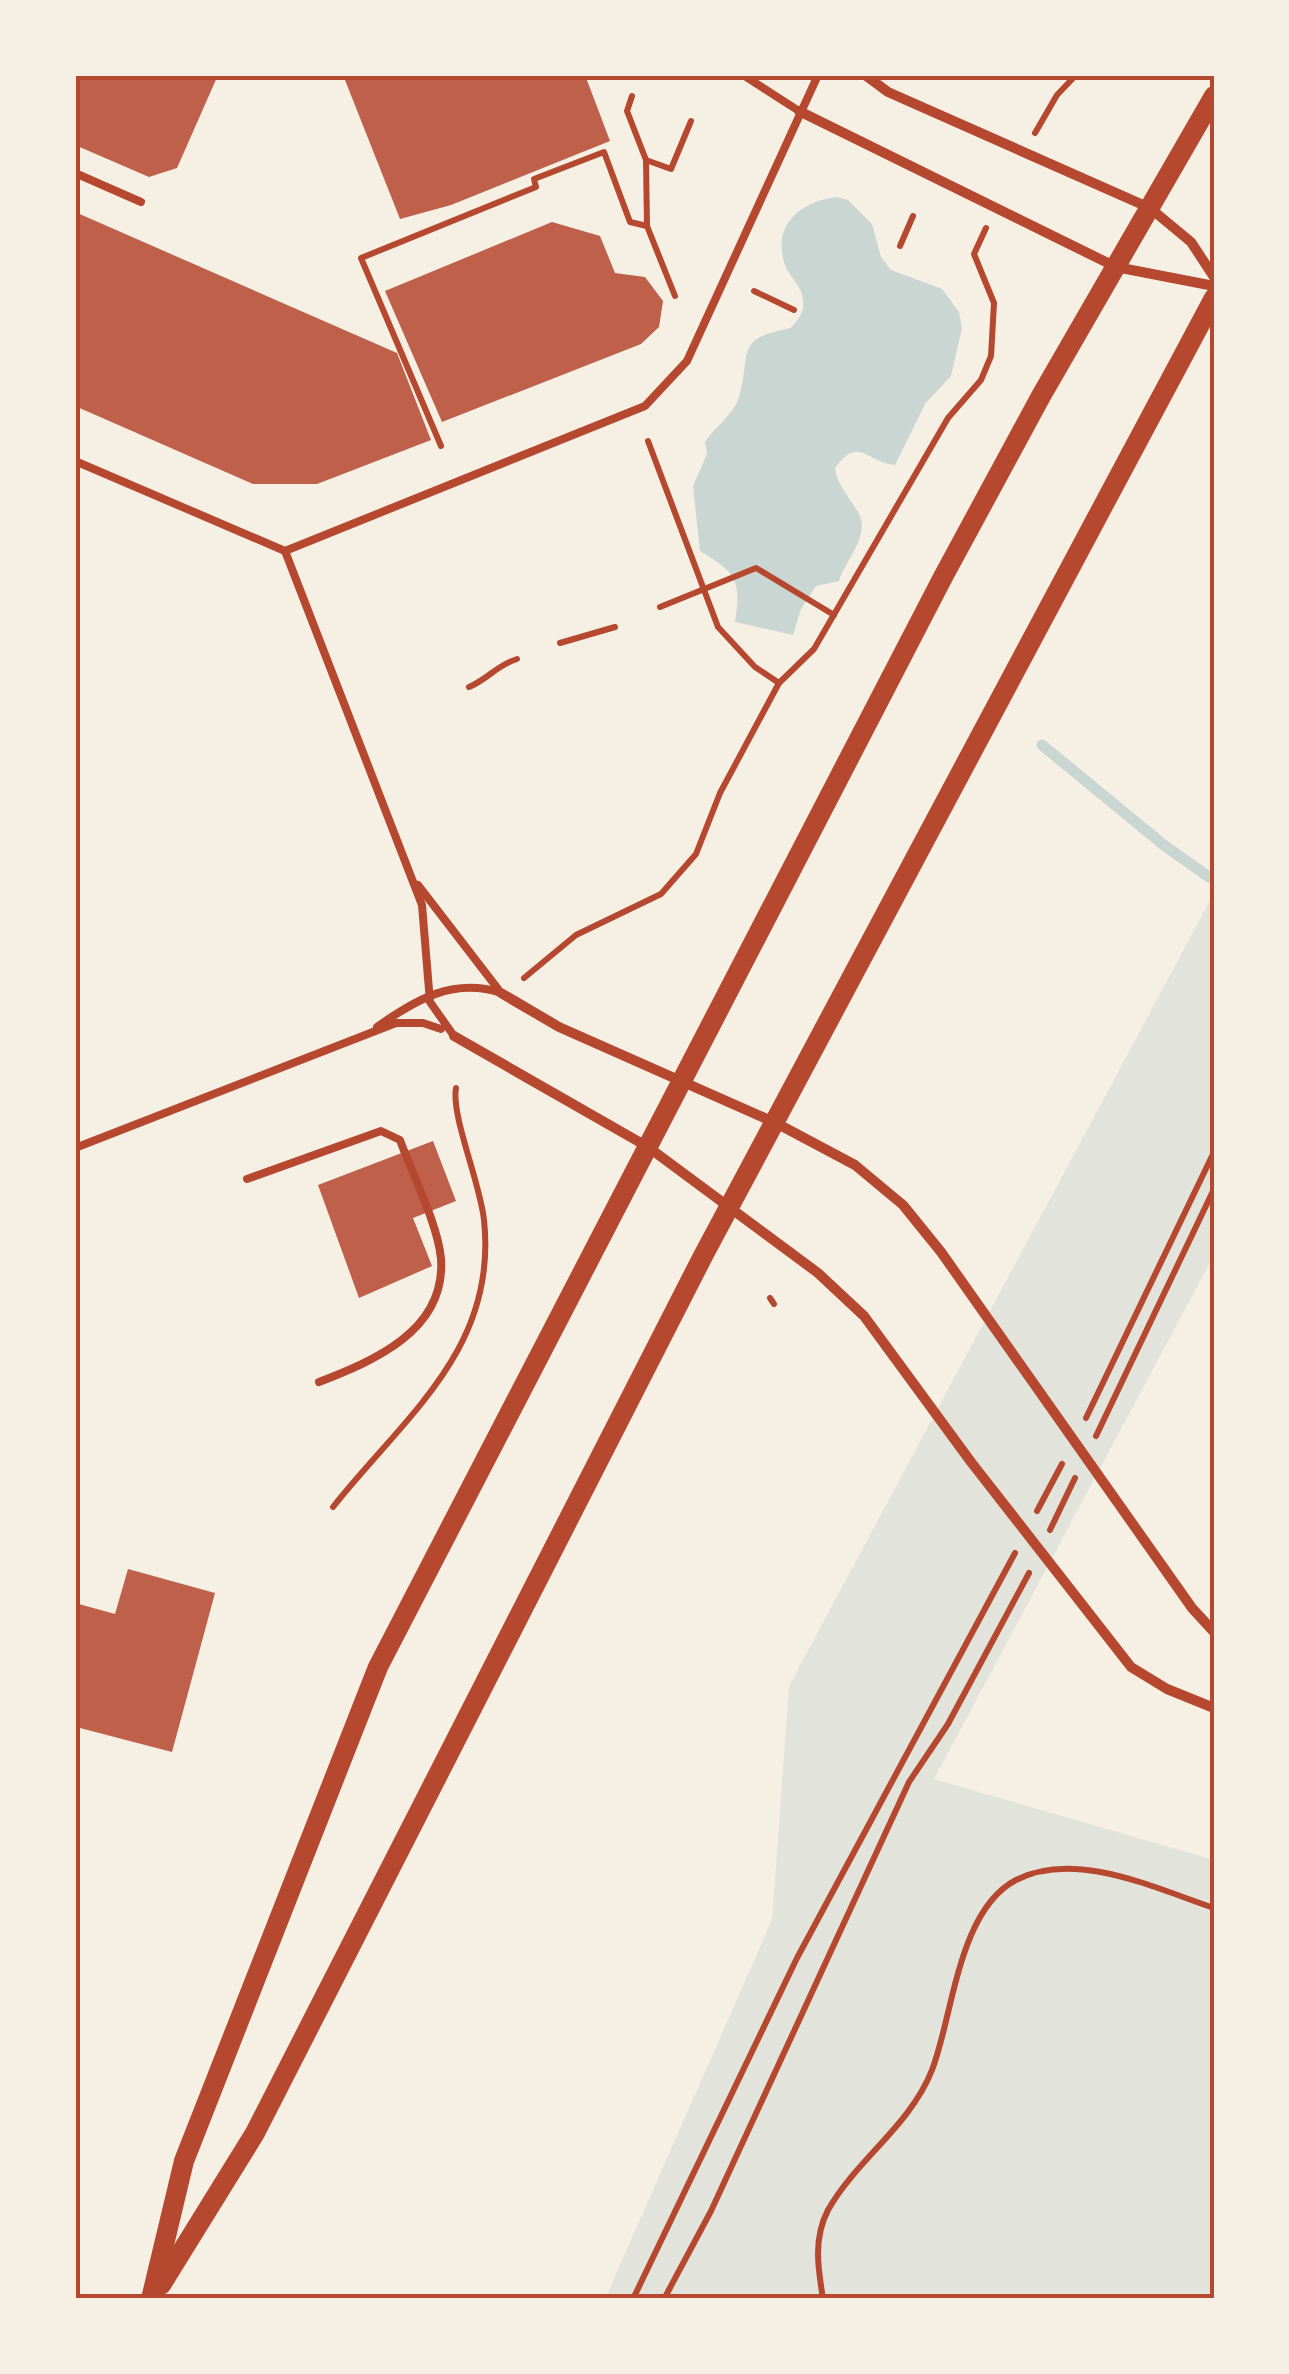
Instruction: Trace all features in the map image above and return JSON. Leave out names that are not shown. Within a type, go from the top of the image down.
[{"type":"main road","points":[[152,2299],[184,2162],[378,1667],[943,577],[1214,96]]},
{"type":"main road","points":[[152,2299],[255,2132],[731,1205],[1214,298]]},
{"type":"street","points":[[865,75],[888,92],[1150,208],[1192,242],[1214,277]]},
{"type":"street","points":[[798,111],[1116,266],[1214,286]]},
{"type":"street","points":[[501,993],[559,1027],[776,1124],[855,1165],[903,1205],[1214,1632]]},
{"type":"street","points":[[454,1036],[648,1147],[818,1273],[864,1316],[971,1462],[1131,1667],[1167,1689],[1214,1708]]},
{"type":"lane","points":[[744,75],[798,111]]},
{"type":"lane","points":[[75,461],[285,551],[645,406],[687,361],[798,111],[818,75]]},
{"type":"lane","points":[[75,174],[141,202]]},
{"type":"lane","points":[[285,551],[412,878],[425,920],[430,996],[438,1019],[454,1036]]},
{"type":"lane","points":[[412,878],[501,993]]},
{"type":"lane","points":[[368,1034],[430,996],[470,985],[501,993]]},
{"type":"lane","points":[[75,1148],[330,1048],[408,1022],[436,1026],[454,1036]]},
{"type":"lane","points":[[247,1179],[381,1131],[400,1140],[440,1255],[440,1277],[431,1306],[403,1342],[380,1358],[318,1382]]},
{"type":"path","points":[[1025,152],[1057,95],[1076,75]]},
{"type":"path","points":[[632,96],[627,111],[646,160],[647,226],[675,296]]},
{"type":"path","points":[[646,160],[671,170],[691,121]]},
{"type":"path","points":[[440,446],[362,258],[536,187],[534,179],[604,152],[630,222],[647,226]]},
{"type":"path","points":[[524,978],[576,935],[661,894],[681,874],[704,837],[720,793],[779,682],[814,649],[941,429],[981,380],[991,356],[994,303],[974,254],[997,206]]},
{"type":"path","points":[[900,246],[914,216]]},
{"type":"path","points":[[754,292],[794,310]]},
{"type":"path","points":[[648,441],[718,627],[754,668],[779,682]]},
{"type":"path","points":[[660,607],[756,568],[834,616]]},
{"type":"path","points":[[560,644],[615,628]]},
{"type":"path","points":[[470,687],[486,680],[499,664],[517,659]]},
{"type":"path","points":[[1080,1428],[1214,1152]]},
{"type":"path","points":[[1088,1452],[1214,1189]]},
{"type":"path","points":[[1028,1528],[1063,1462]]},
{"type":"path","points":[[1047,1536],[1080,1468]]},
{"type":"path","points":[[633,2299],[797,1958],[1020,1544]]},
{"type":"path","points":[[664,2299],[711,2211],[909,1782],[948,1724],[1030,1569]]},
{"type":"path","points":[[823,2299],[816,2243],[829,2210],[914,2103],[930,2076],[962,1960],[979,1920],[996,1895],[1014,1880],[1064,1869],[1147,1886],[1214,1908]]},
{"type":"shaded area","points":[[837,197],[848,200],[872,224],[881,257],[891,270],[942,289],[959,312],[962,328],[951,376],[925,404],[895,465],[857,452],[843,458],[835,468],[861,520],[861,534],[839,581],[816,586],[801,609],[793,635],[735,622],[737,596],[733,579],[700,551],[693,486],[707,454],[705,442],[737,403],[752,343],[772,332],[791,328],[802,312],[802,295],[785,265],[782,251],[786,227],[801,210]]},
{"type":"shaded area","points":[[1214,893],[1214,1255],[934,1779],[1214,1860],[1214,2299],[605,2299],[772,1920],[789,1686]]},
{"type":"building","points":[[75,75],[218,75],[177,168],[149,177],[75,145]]},
{"type":"building","points":[[343,75],[585,75],[610,141],[451,205],[400,219]]},
{"type":"building","points":[[75,212],[397,353],[431,440],[317,484],[253,484],[75,406]]},
{"type":"building","points":[[552,222],[600,236],[615,273],[645,277],[663,301],[659,327],[641,344],[442,422],[385,291]]},
{"type":"building","points":[[433,1141],[456,1201],[413,1218],[432,1266],[359,1298],[318,1185]]},
{"type":"building","points":[[128,1569],[215,1593],[172,1752],[80,1728],[75,1741],[75,1603],[115,1614]]},
{"type":"waterway","points":[[1042,745],[1209,877]]}]
